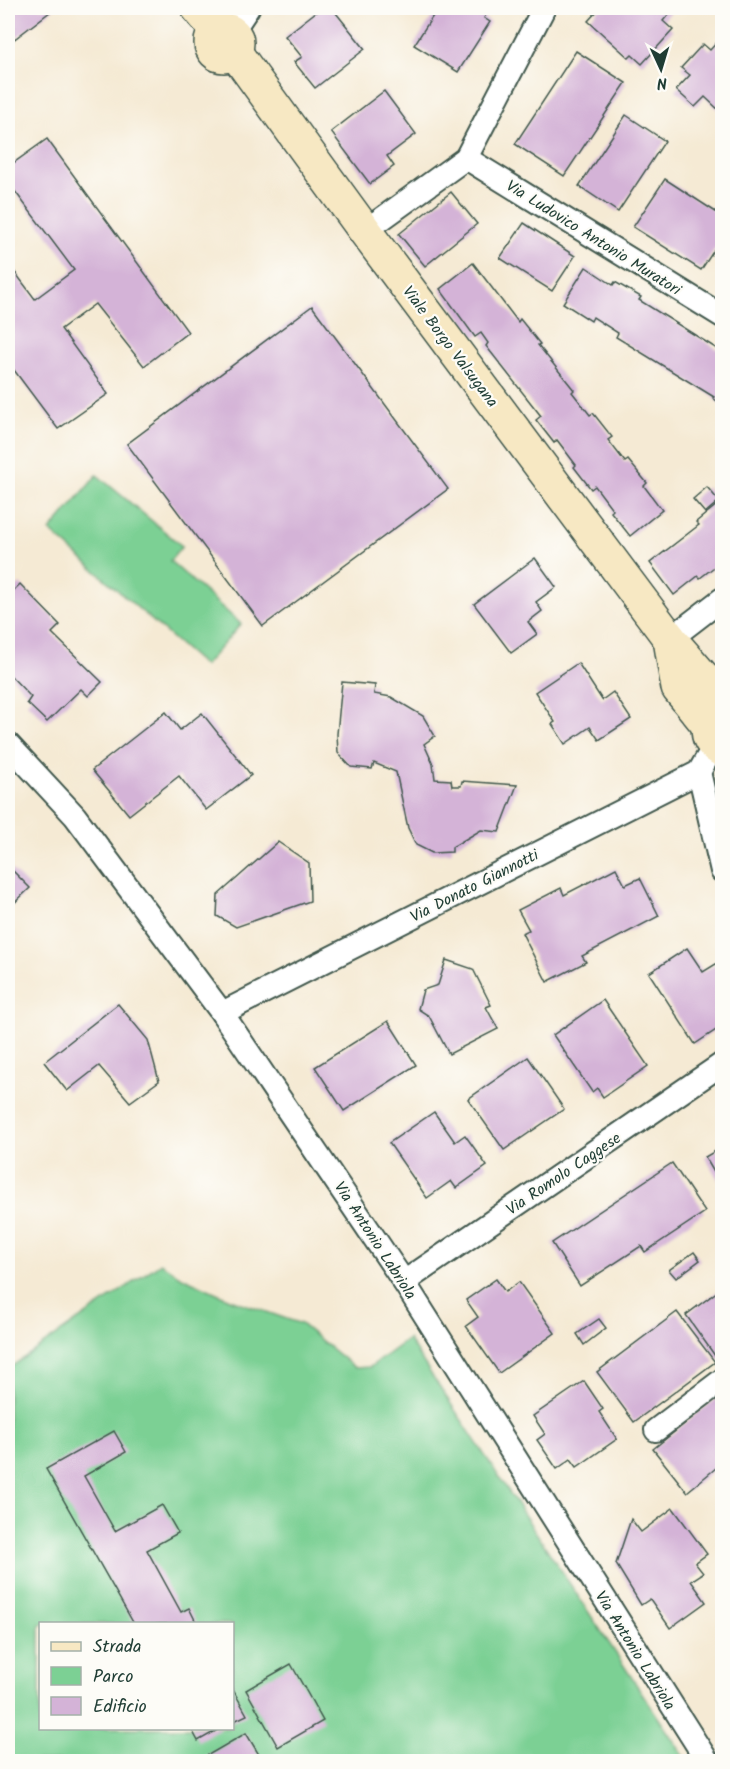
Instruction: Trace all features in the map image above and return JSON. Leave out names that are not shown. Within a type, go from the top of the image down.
[{"type":"main road","name":"Viale Borgo Valsugana","points":[[226,26],[365,231],[670,639],[678,688],[715,736]]},
{"type":"street","points":[[365,231],[466,158],[544,8]]},
{"type":"street","name":"Via Ludovico Antonio Muratori","points":[[466,158],[723,316]]},
{"type":"street","points":[[670,639],[723,599]]},
{"type":"street","points":[[715,736],[723,872]]},
{"type":"street","name":"Via Donato Giannotti","points":[[222,1013],[715,736]]},
{"type":"street","name":"Via Antonio Labriola","points":[[8,744],[75,816],[222,1013],[404,1282],[708,1761]]},
{"type":"street","name":"Via Romolo Caggese","points":[[404,1282],[723,1064]]},
{"type":"street","points":[[656,1430],[723,1380]]},
{"type":"green space","points":[[97,475],[182,546],[170,561],[241,624],[204,666],[50,531]]},
{"type":"green space","points":[[161,1263],[180,1276],[230,1299],[301,1324],[355,1368],[370,1367],[408,1339],[687,1761],[8,1761],[8,1369]]},
{"type":"building","points":[[8,8],[55,8],[8,44]]},
{"type":"building","points":[[321,8],[332,8],[365,49],[315,88],[294,62],[302,57],[285,36]]},
{"type":"building","points":[[438,8],[490,8],[484,18],[490,22],[458,72],[414,45]]},
{"type":"building","points":[[600,8],[674,8],[663,21],[673,30],[642,64],[632,55],[629,58],[588,21]]},
{"type":"building","points":[[721,38],[722,113],[705,97],[695,107],[676,90],[690,75],[681,68],[703,44],[710,50]]},
{"type":"building","points":[[576,51],[626,83],[564,176],[515,144]]},
{"type":"building","points":[[384,91],[416,134],[387,156],[394,166],[370,184],[331,132]]},
{"type":"building","points":[[626,115],[665,141],[618,212],[579,186]]},
{"type":"building","points":[[47,139],[188,332],[144,366],[95,304],[61,329],[108,394],[58,429],[8,362],[8,263],[35,299],[74,270],[8,182],[8,167]]},
{"type":"building","points":[[665,179],[722,216],[722,238],[701,270],[633,227]]},
{"type":"building","points":[[451,192],[477,224],[425,266],[399,234]]},
{"type":"building","points":[[524,223],[575,256],[552,291],[500,258]]},
{"type":"building","points":[[473,263],[518,322],[520,319],[540,344],[538,345],[574,390],[572,392],[590,415],[593,413],[612,437],[608,440],[625,462],[628,460],[647,483],[644,486],[662,510],[630,536],[611,512],[613,510],[595,486],[591,489],[557,440],[554,443],[536,420],[541,416],[486,346],[488,343],[481,333],[475,337],[440,289]]},
{"type":"building","points":[[586,267],[613,285],[615,282],[641,297],[639,300],[722,352],[722,405],[714,397],[616,337],[618,333],[593,317],[591,321],[563,303]]},
{"type":"building","points":[[312,306],[448,489],[263,626],[127,444]]},
{"type":"building","points":[[707,487],[719,501],[705,513],[693,499]]},
{"type":"building","points":[[718,504],[722,506],[722,561],[674,595],[650,563],[699,525],[696,522]]},
{"type":"building","points":[[535,558],[556,587],[536,602],[542,611],[528,622],[537,634],[511,653],[474,604]]},
{"type":"building","points":[[20,584],[60,625],[52,633],[102,682],[88,696],[81,689],[47,722],[27,703],[31,697],[8,673],[10,664],[8,661],[8,596]]},
{"type":"building","points":[[578,663],[602,700],[613,692],[631,719],[599,740],[590,727],[565,744],[552,724],[555,722],[535,692]]},
{"type":"building","points":[[342,682],[375,685],[374,694],[391,697],[423,716],[435,736],[424,744],[433,764],[435,779],[451,780],[452,786],[461,786],[462,781],[517,785],[499,832],[481,830],[452,847],[452,852],[432,853],[416,845],[408,828],[396,772],[374,763],[372,769],[351,767],[338,753],[337,734]]},
{"type":"building","points":[[166,712],[180,730],[202,713],[251,775],[206,810],[179,776],[129,815],[92,770]]},
{"type":"building","points":[[278,842],[309,863],[310,901],[236,927],[217,916],[218,895]]},
{"type":"building","points":[[8,866],[30,888],[8,909]]},
{"type":"building","points":[[616,868],[625,885],[640,878],[659,916],[582,956],[586,962],[547,982],[522,933],[529,930],[518,910],[561,888],[564,895]]},
{"type":"building","points":[[687,948],[703,972],[719,962],[722,968],[722,979],[718,982],[722,990],[722,1026],[695,1044],[649,973]]},
{"type":"building","points":[[446,960],[473,969],[491,1005],[486,1007],[498,1029],[449,1054],[429,1016],[418,1009],[423,990],[438,985]]},
{"type":"building","points":[[603,1000],[648,1066],[603,1097],[597,1088],[592,1092],[553,1035]]},
{"type":"building","points":[[118,1004],[148,1040],[159,1081],[130,1102],[99,1066],[67,1091],[44,1062]]},
{"type":"building","points":[[388,1021],[416,1065],[344,1111],[315,1067]]},
{"type":"building","points":[[528,1057],[564,1109],[504,1150],[468,1099]]},
{"type":"building","points":[[434,1112],[455,1142],[465,1135],[487,1166],[456,1188],[451,1181],[427,1198],[389,1143]]},
{"type":"building","points":[[722,1147],[722,1186],[705,1157]]},
{"type":"building","points":[[672,1163],[705,1212],[645,1252],[641,1246],[580,1286],[552,1243]]},
{"type":"building","points":[[694,1252],[700,1260],[676,1278],[669,1270]]},
{"type":"building","points":[[496,1279],[505,1292],[519,1282],[555,1333],[499,1373],[466,1326],[478,1317],[466,1300]]},
{"type":"building","points":[[722,1288],[722,1356],[718,1360],[686,1315]]},
{"type":"building","points":[[677,1312],[715,1362],[634,1422],[597,1372]]},
{"type":"building","points":[[599,1319],[606,1328],[584,1345],[577,1334]]},
{"type":"building","points":[[584,1381],[603,1409],[599,1412],[617,1439],[577,1467],[571,1459],[557,1469],[537,1440],[545,1434],[533,1416]]},
{"type":"building","points":[[722,1394],[722,1463],[687,1492],[653,1449]]},
{"type":"building","points":[[114,1431],[126,1452],[84,1476],[115,1531],[162,1505],[178,1533],[147,1550],[181,1612],[189,1608],[196,1622],[133,1622],[46,1469]]},
{"type":"building","points":[[673,1508],[707,1554],[695,1563],[703,1573],[691,1581],[706,1602],[670,1628],[650,1599],[641,1605],[616,1564],[631,1519],[641,1532]]},
{"type":"building","points":[[291,1664],[323,1721],[278,1747],[246,1690]]},
{"type":"building","points":[[234,1692],[247,1715],[234,1721]]},
{"type":"building","points":[[192,1730],[217,1730],[198,1741]]},
{"type":"building","points":[[246,1733],[261,1758],[255,1762],[196,1762]]}]
